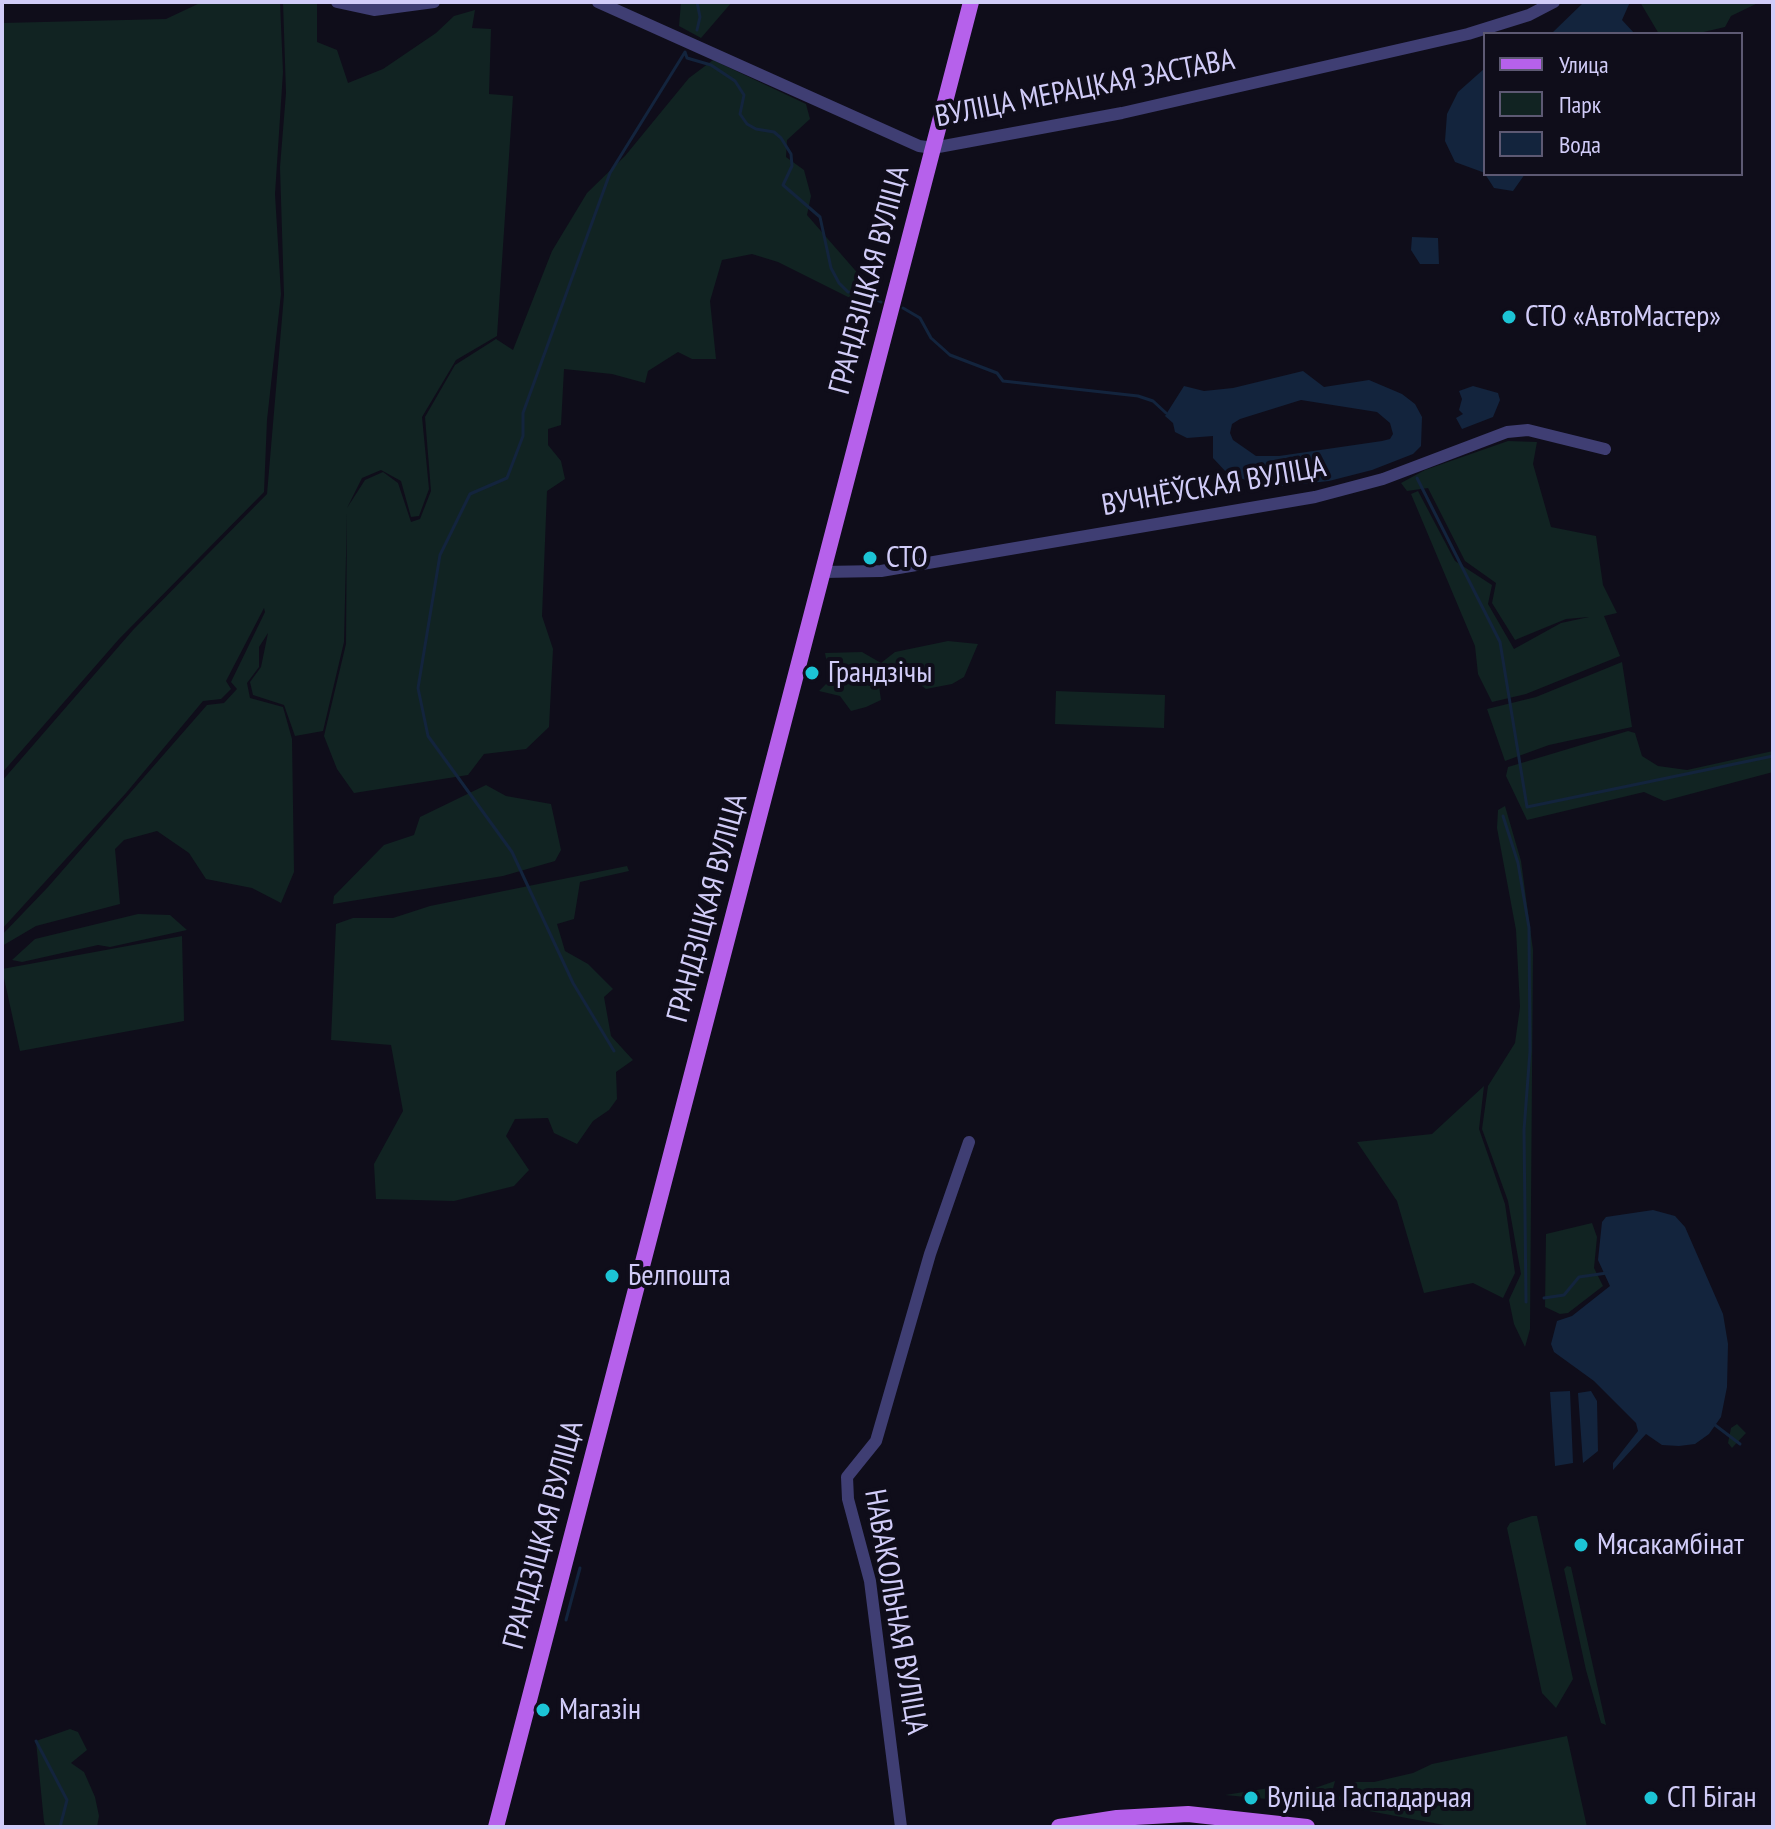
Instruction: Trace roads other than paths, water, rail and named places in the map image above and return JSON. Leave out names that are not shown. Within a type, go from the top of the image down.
[{"type":"main road","name":"ГРАНДЗІЦКАЯ ВУЛІЦА","points":[[496,1827],[971,2]]},
{"type":"main road","points":[[1059,1827],[1117,1818],[1188,1814],[1298,1826]]},
{"type":"street","points":[[337,2],[374,10],[434,2]]},
{"type":"street","name":"ВУЛІЦА МЕРАЦКАЯ ЗАСТАВА","points":[[598,2],[919,146],[933,148],[1122,113],[1453,38],[1509,23],[1554,2]]},
{"type":"street","name":"ВУЧНЁЎСКАЯ ВУЛІЦА","points":[[822,572],[881,571],[1315,497],[1383,479],[1507,432],[1528,430],[1605,449]]},
{"type":"street","name":"НАВАКОЛЬНАЯ ВУЛІЦА","points":[[901,1827],[870,1581],[848,1499],[847,1477],[876,1441],[930,1254],[969,1142]]},
{"type":"water","points":[[1584,2],[1630,2],[1622,20],[1633,32],[1553,32]]},
{"type":"water","points":[[1483,70],[1483,172],[1455,162],[1445,141],[1447,114],[1458,92]]},
{"type":"water","points":[[1486,176],[1524,176],[1513,191],[1494,188]]},
{"type":"water","points":[[1412,237],[1438,238],[1439,264],[1420,264],[1411,250]]},
{"type":"water","points":[[1303,371],[1324,387],[1369,380],[1402,394],[1415,404],[1422,417],[1421,446],[1413,454],[1372,470],[1329,481],[1283,486],[1251,482],[1227,473],[1213,458],[1213,436],[1187,438],[1175,432],[1173,423],[1165,416],[1184,386],[1204,391],[1233,388]],"holes":[[[1301,400],[1377,412],[1390,423],[1393,434],[1390,439],[1279,456],[1256,456],[1233,440],[1230,433],[1232,424],[1240,419]]]},
{"type":"water","points":[[1473,386],[1498,393],[1500,400],[1493,417],[1462,429],[1456,418],[1463,414],[1459,410],[1462,399],[1459,391]]},
{"type":"water","points":[[1653,1210],[1675,1216],[1685,1227],[1723,1314],[1728,1344],[1727,1387],[1721,1417],[1709,1434],[1695,1444],[1679,1446],[1662,1445],[1646,1434],[1613,1470],[1613,1463],[1638,1431],[1636,1423],[1594,1381],[1554,1352],[1551,1344],[1557,1321],[1572,1316],[1610,1286],[1598,1260],[1602,1222],[1606,1217]]},
{"type":"water","points":[[1570,1391],[1573,1463],[1555,1466],[1550,1392]]},
{"type":"water","points":[[1591,1391],[1597,1401],[1598,1451],[1583,1463],[1578,1393]]},
{"type":"waterway","points":[[697,2],[700,17],[697,30]]},
{"type":"waterway","points":[[614,1051],[573,983],[512,852],[428,736],[418,688],[440,555],[470,494],[507,478],[523,436],[523,413],[610,173],[685,52],[687,58],[711,65],[735,81],[744,95],[740,114],[747,124],[774,132],[781,138],[791,154],[792,166],[783,185],[820,217],[831,268],[839,283],[848,292],[862,293],[881,302]]},
{"type":"waterway","points":[[903,308],[920,318],[931,338],[950,355],[997,373],[1003,381],[1138,396],[1153,401],[1166,413]]},
{"type":"waterway","points":[[1417,478],[1500,642],[1527,807],[1773,756]]},
{"type":"waterway","points":[[1503,816],[1518,863],[1529,928],[1530,1051],[1524,1130],[1526,1302]]},
{"type":"waterway","points":[[1544,1298],[1564,1295],[1579,1277],[1607,1273]]},
{"type":"waterway","points":[[1715,1425],[1740,1444]]},
{"type":"waterway","points":[[566,1620],[580,1568]]},
{"type":"waterway","points":[[36,1741],[67,1800],[60,1827]]},
{"type":"place","name":"СТО «АвтоМастер»","points":[[1509,317]]},
{"type":"place","name":"СТО","points":[[870,558]]},
{"type":"place","name":"Грандзічы","points":[[812,673]]},
{"type":"place","name":"Белпошта","points":[[612,1276]]},
{"type":"place","name":"Мясакамбінат","points":[[1581,1545]]},
{"type":"place","name":"Магазін","points":[[543,1710]]},
{"type":"place","name":"Вуліца Гаспадарчая","points":[[1251,1798]]},
{"type":"place","name":"СП Біган","points":[[1651,1798]]}]
